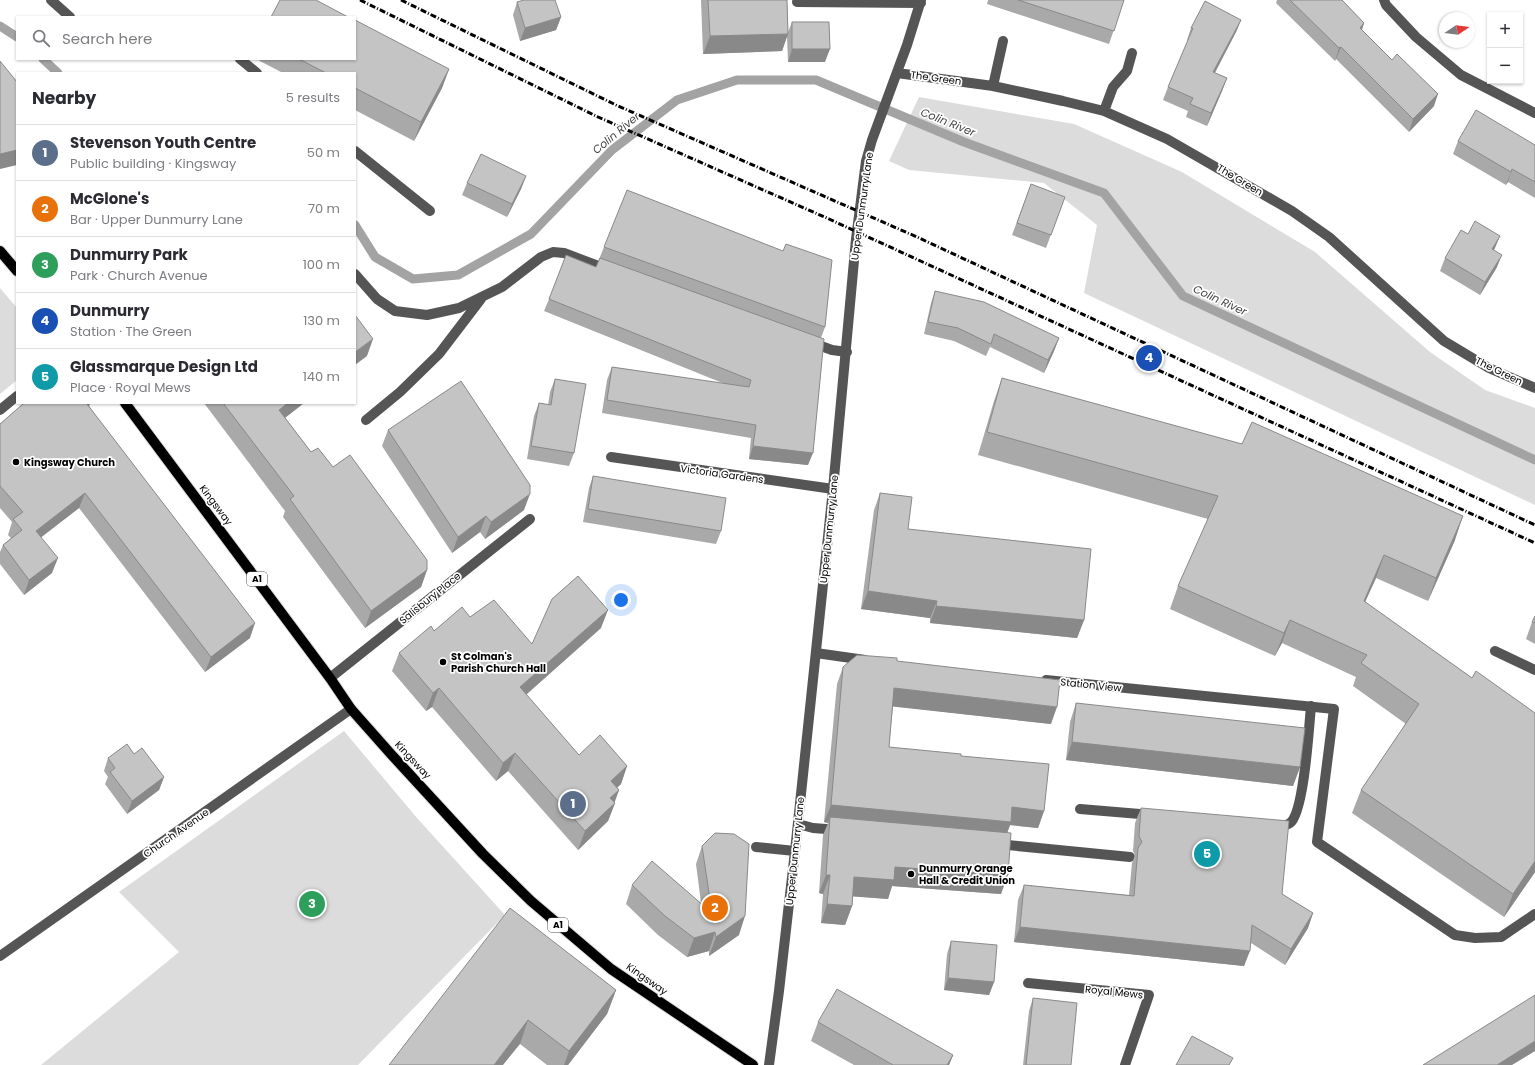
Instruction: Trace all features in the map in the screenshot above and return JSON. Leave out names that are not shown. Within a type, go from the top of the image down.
[{"type":"main road","points":[[0,251],[16,270]]},
{"type":"main road","name":"Kingsway","points":[[126,404],[352,709],[484,854],[550,918],[611,969],[753,1065]]},
{"type":"street","points":[[51,0],[69,16]]},
{"type":"street","points":[[1384,0],[1386,5],[1416,37],[1461,75],[1535,113]]},
{"type":"street","points":[[797,2],[921,1]]},
{"type":"street","name":"Upper Dunmurry Lane","points":[[768,1065],[778,1003],[798,824],[847,352],[856,239],[866,161],[891,84],[897,73],[921,1]]},
{"type":"street","points":[[993,86],[1003,41]]},
{"type":"street","points":[[1104,111],[1113,87],[1127,71],[1132,54]]},
{"type":"street","points":[[241,60],[256,72]]},
{"type":"street","name":"The Green","points":[[897,73],[993,86],[1104,111],[1167,139],[1211,163],[1292,212],[1329,237],[1444,341],[1489,368],[1535,388]]},
{"type":"street","points":[[356,152],[430,211]]},
{"type":"street","points":[[356,275],[377,299],[395,311],[428,315],[459,308],[502,287],[541,257],[553,252],[564,253],[616,272]]},
{"type":"street","points":[[366,420],[400,392],[439,354],[483,296]]},
{"type":"street","points":[[802,339],[832,350],[847,352]]},
{"type":"street","points":[[0,410],[16,397]]},
{"type":"street","name":"Victoria Gardens","points":[[611,457],[833,489]]},
{"type":"street","name":"Salisbury Place","points":[[330,678],[530,518]]},
{"type":"street","points":[[1495,651],[1535,670]]},
{"type":"street","points":[[816,653],[878,661]]},
{"type":"street","name":"Station View","points":[[1034,679],[1315,707]]},
{"type":"street","points":[[1267,825],[1282,826],[1290,823],[1297,813],[1315,707],[1334,709],[1317,842],[1455,935],[1475,938],[1501,937],[1535,914]]},
{"type":"street","name":"Church Avenue","points":[[0,956],[352,709]]},
{"type":"street","points":[[1080,809],[1166,816]]},
{"type":"street","points":[[798,824],[813,828],[852,831]]},
{"type":"street","points":[[988,843],[1130,856]]},
{"type":"street","points":[[756,847],[795,851]]},
{"type":"street","name":"Royal Mews","points":[[1028,983],[1149,995],[1125,1065]]},
{"type":"shaded area","points":[[919,97],[1074,124],[1182,172],[1315,252],[1430,352],[1485,390],[1535,408],[1535,505],[1084,293],[1097,225],[1044,183],[909,170],[889,161]]},
{"type":"shaded area","points":[[0,288],[16,307],[16,381],[0,394]]},
{"type":"shaded area","points":[[344,731],[417,818],[505,915],[358,1065],[41,1065],[179,952],[119,892]]},
{"type":"building","points":[[280,0],[316,0],[346,16],[272,16]]},
{"type":"building","points":[[524,0],[555,0],[561,17],[525,28],[517,2]]},
{"type":"building","points":[[708,0],[787,0],[788,34],[710,36]]},
{"type":"building","points":[[1018,0],[1124,0],[1114,31]]},
{"type":"building","points":[[1290,0],[1342,0],[1364,23],[1360,28],[1392,60],[1397,54],[1438,94],[1413,119],[1341,47],[1339,48]]},
{"type":"building","points":[[1205,1],[1241,20],[1213,72],[1227,78],[1211,113],[1190,104],[1193,98],[1168,87],[1193,28],[1191,28]]},
{"type":"building","points":[[356,21],[449,69],[421,122],[356,89],[356,72],[324,72],[301,60],[356,60]]},
{"type":"building","points":[[792,22],[829,22],[830,49],[792,49]]},
{"type":"building","points":[[0,61],[16,81],[16,150],[0,154]]},
{"type":"building","points":[[1476,110],[1535,145],[1535,182],[1512,169],[1511,172],[1458,141]]},
{"type":"building","points":[[481,154],[526,176],[512,204],[467,183]]},
{"type":"building","points":[[1031,184],[1065,197],[1051,235],[1017,223]]},
{"type":"building","points":[[627,190],[783,251],[786,244],[832,260],[825,327],[604,247]]},
{"type":"building","points":[[1475,221],[1500,236],[1492,249],[1502,255],[1485,282],[1445,258],[1461,230],[1468,234]]},
{"type":"building","points":[[566,255],[596,267],[600,258],[824,339],[813,453],[753,446],[756,425],[607,400],[612,367],[749,387],[751,380],[549,299]]},
{"type":"building","points":[[935,291],[984,302],[1059,338],[1048,360],[994,334],[991,344],[958,328],[928,322]]},
{"type":"building","points":[[356,316],[373,339],[356,351]]},
{"type":"building","points":[[1002,378],[1242,444],[1252,422],[1463,516],[1436,578],[1384,555],[1364,601],[1472,678],[1476,671],[1535,713],[1535,861],[1513,894],[1361,790],[1419,704],[1361,663],[1367,655],[1290,620],[1284,633],[1178,586],[1218,496],[987,432]]},
{"type":"building","points":[[555,379],[586,384],[574,453],[531,446],[539,403],[551,405]]},
{"type":"building","points":[[461,381],[530,485],[530,494],[491,522],[486,516],[458,537],[388,430]]},
{"type":"building","points":[[23,404],[87,404],[255,623],[211,657],[85,493],[36,531],[58,558],[29,580],[3,545],[22,530],[13,519],[23,512],[0,486],[0,424]]},
{"type":"building","points":[[224,404],[287,404],[279,410],[311,452],[318,448],[333,467],[350,455],[427,560],[427,570],[371,611],[290,499],[294,496]]},
{"type":"building","points":[[593,476],[726,498],[721,531],[588,509]]},
{"type":"building","points":[[880,493],[912,497],[908,529],[1091,549],[1084,620],[936,606],[937,601],[868,591]]},
{"type":"building","points":[[578,576],[608,610],[520,687],[579,755],[600,735],[627,766],[611,781],[619,790],[610,798],[615,803],[585,831],[515,753],[503,763],[439,688],[433,693],[399,653],[431,626],[434,631],[462,607],[470,617],[494,600],[532,644],[552,599]]},
{"type":"building","points":[[1535,616],[1535,623],[1532,622]]},
{"type":"building","points":[[857,655],[897,658],[897,661],[1060,680],[1057,707],[894,688],[889,747],[961,754],[961,756],[1049,764],[1044,811],[1012,807],[1011,822],[831,805],[843,667]]},
{"type":"building","points":[[1076,703],[1305,728],[1300,767],[1072,742]]},
{"type":"building","points":[[127,744],[134,754],[142,748],[164,777],[132,801],[110,772],[115,768],[108,758]]},
{"type":"building","points":[[1141,808],[1289,821],[1282,894],[1313,913],[1291,949],[1252,925],[1250,951],[1020,927],[1024,885],[1134,896],[1138,848],[1142,842],[1139,836]]},
{"type":"building","points":[[830,817],[1011,833],[1008,875],[895,867],[894,880],[854,877],[852,906],[827,904],[830,875],[826,875]]},
{"type":"building","points":[[715,833],[734,834],[749,844],[745,916],[716,937],[715,932],[694,938],[665,916],[632,885],[652,861],[712,913],[702,846]]},
{"type":"building","points":[[510,908],[616,990],[569,1051],[528,1020],[494,1065],[389,1065]]},
{"type":"building","points":[[951,941],[997,945],[994,982],[948,978]]},
{"type":"building","points":[[837,989],[953,1055],[947,1065],[893,1065],[818,1022]]},
{"type":"building","points":[[1535,995],[1535,1041],[1497,1065],[1423,1065]]},
{"type":"building","points":[[1033,998],[1077,1003],[1071,1065],[1026,1065]]},
{"type":"building","points":[[1192,1036],[1233,1058],[1229,1065],[1176,1065]]},
{"type":"waterway","name":"Colin River","points":[[0,26],[16,36]]},
{"type":"waterway","name":"Colin River","points":[[44,60],[57,72]]},
{"type":"waterway","name":"Colin River","points":[[356,227],[375,257],[413,279],[458,275],[531,234],[612,150],[677,100],[737,80],[816,80],[964,142],[1104,193],[1183,296],[1535,460]]},
{"type":"railway","points":[[360,0],[598,117],[829,219],[1535,543]]},
{"type":"railway","points":[[401,0],[616,105],[917,237],[1535,525]]},
{"type":"place","name":"Dunmurry","points":[[1149,358]]},
{"type":"place","name":"Kingsway Church","points":[[16,462]]},
{"type":"place","name":"St Colman's Parish Church Hall","points":[[443,662]]},
{"type":"place","name":"Stevenson Youth Centre","points":[[573,804]]},
{"type":"place","name":"Glassmarque Design Ltd","points":[[1207,854]]},
{"type":"place","name":"Dunmurry Orange Hall & Credit Union","points":[[911,874]]},
{"type":"place","name":"Dunmurry Park","points":[[312,904]]},
{"type":"place","name":"McGlone's","points":[[715,908]]}]
